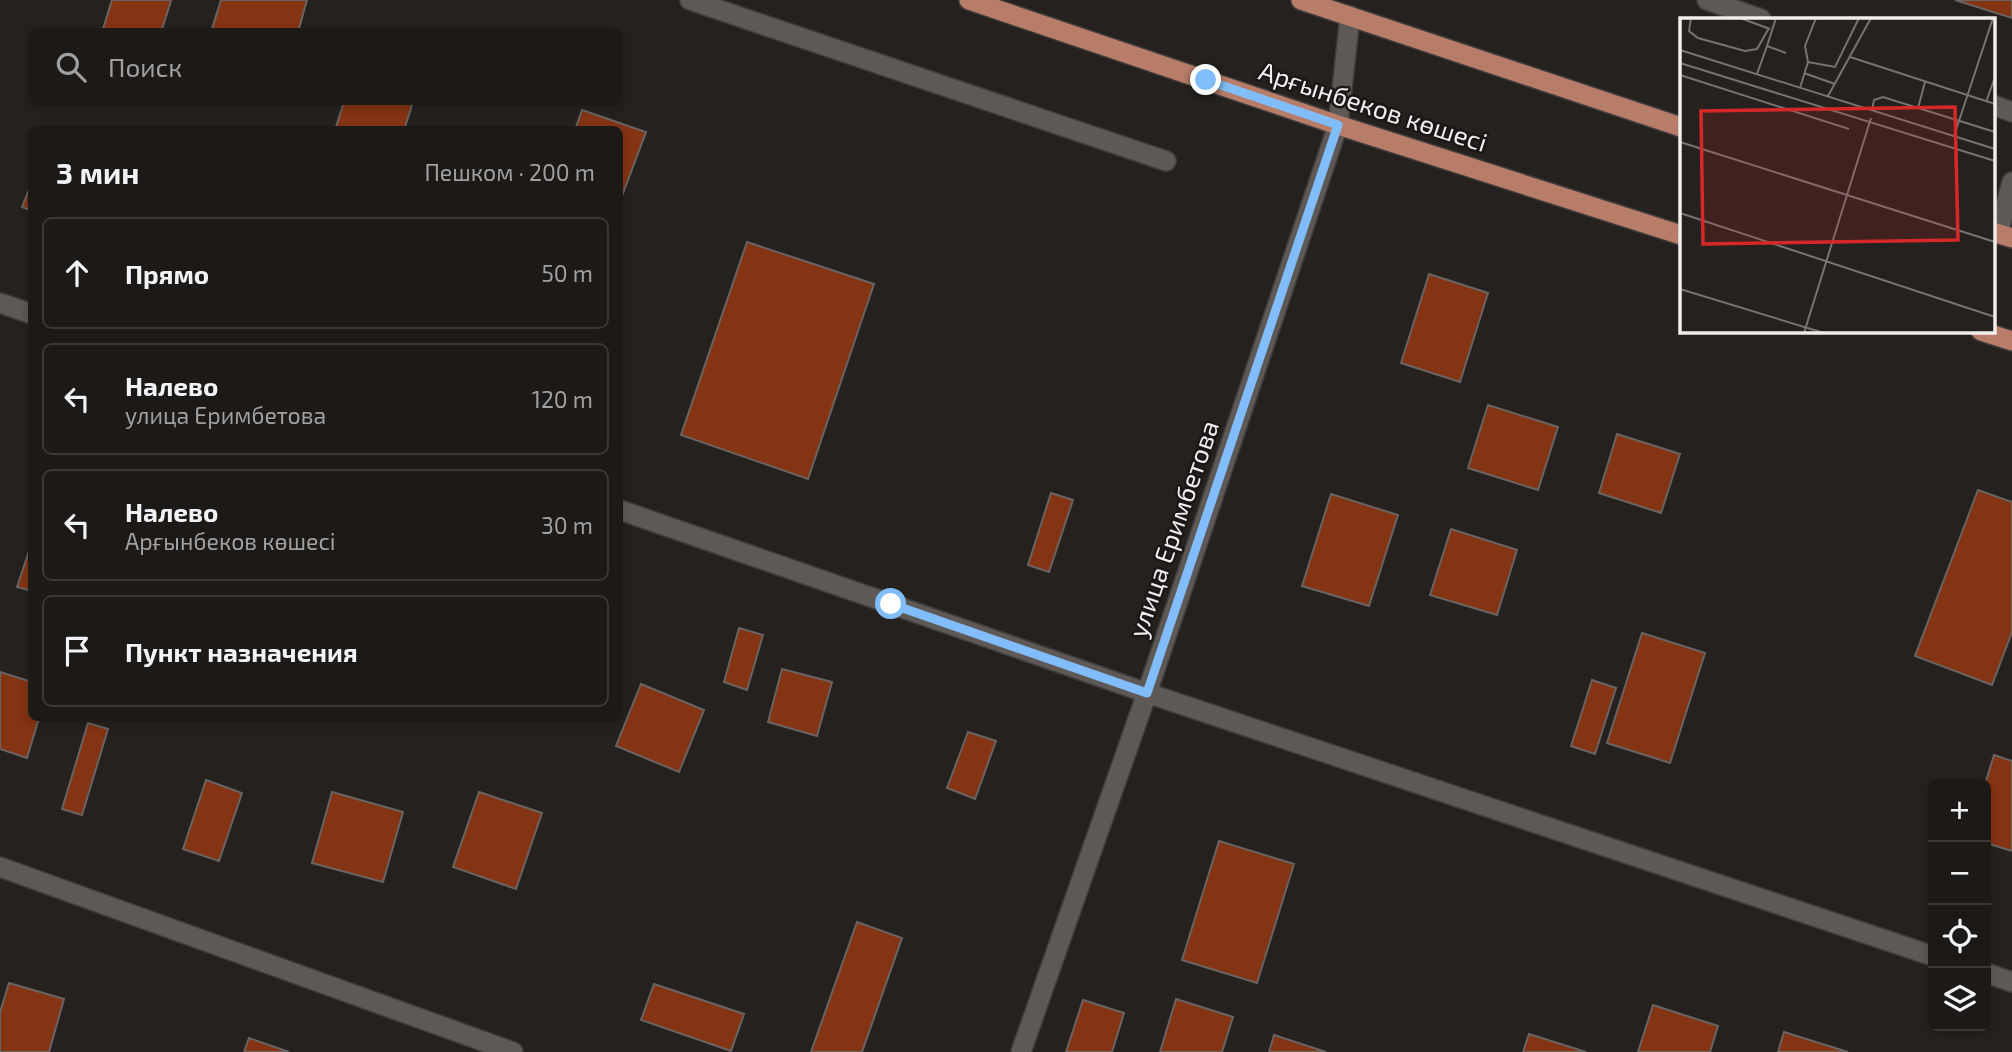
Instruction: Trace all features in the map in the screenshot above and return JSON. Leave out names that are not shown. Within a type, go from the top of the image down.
[{"type":"main road","name":"Арғынбеков көшесі","points":[[969,0],[1338,125],[1680,234]]},
{"type":"main road","points":[[1301,0],[1351,8],[1680,127]]},
{"type":"main road","points":[[1985,332],[2012,341]]},
{"type":"street","points":[[690,0],[1166,161]]},
{"type":"street","points":[[1714,1],[1758,18]]},
{"type":"street","name":"улица Еримбетова","points":[[1021,1052],[1147,693],[1338,125],[1351,8]]},
{"type":"street","points":[[1994,105],[2012,112]]},
{"type":"street","points":[[2001,235],[2012,182]]},
{"type":"street","points":[[0,303],[28,313]]},
{"type":"street","points":[[623,511],[1147,693],[1928,954]]},
{"type":"street","points":[[0,867],[513,1052]]},
{"type":"street","points":[[1991,975],[2012,982]]},
{"type":"building","points":[[112,0],[171,1],[162,28],[103,28]]},
{"type":"building","points":[[221,0],[307,0],[299,28],[212,28]]},
{"type":"building","points":[[1955,0],[2012,0],[2012,18]]},
{"type":"building","points":[[343,105],[412,105],[405,126],[336,126]]},
{"type":"building","points":[[582,110],[646,132],[623,193],[623,126],[576,126]]},
{"type":"building","points":[[28,192],[28,209],[22,207]]},
{"type":"building","points":[[747,242],[874,284],[808,479],[681,435]]},
{"type":"building","points":[[1429,274],[1488,293],[1460,382],[1401,363]]},
{"type":"building","points":[[1488,405],[1558,427],[1538,490],[1468,468]]},
{"type":"building","points":[[1617,434],[1680,454],[1661,513],[1599,493]]},
{"type":"building","points":[[1978,490],[2012,502],[2012,632],[1992,685],[1915,656]]},
{"type":"building","points":[[1051,493],[1073,500],[1049,572],[1028,565]]},
{"type":"building","points":[[1331,494],[1398,515],[1369,606],[1302,586]]},
{"type":"building","points":[[1451,529],[1517,550],[1497,615],[1430,595]]},
{"type":"building","points":[[28,554],[28,590],[17,587]]},
{"type":"building","points":[[739,628],[763,635],[747,690],[724,682]]},
{"type":"building","points":[[1642,633],[1705,653],[1670,763],[1607,743]]},
{"type":"building","points":[[782,669],[832,682],[817,736],[768,722]]},
{"type":"building","points":[[0,672],[28,681],[28,721],[38,721],[27,758],[0,749]]},
{"type":"building","points":[[1592,680],[1616,688],[1595,754],[1571,746]]},
{"type":"building","points":[[641,684],[704,710],[679,772],[616,746]]},
{"type":"building","points":[[88,723],[108,729],[82,815],[62,809]]},
{"type":"building","points":[[968,732],[996,741],[975,799],[947,788]]},
{"type":"building","points":[[1994,755],[2012,761],[2012,851],[1991,845],[1991,779],[1987,779]]},
{"type":"building","points":[[206,780],[242,793],[219,861],[183,849]]},
{"type":"building","points":[[332,792],[403,812],[383,882],[312,863]]},
{"type":"building","points":[[479,792],[542,813],[516,889],[453,867]]},
{"type":"building","points":[[1219,841],[1294,864],[1257,983],[1182,960]]},
{"type":"building","points":[[857,922],[902,938],[862,1052],[811,1052]]},
{"type":"building","points":[[9,983],[64,999],[49,1052],[0,1052],[0,1012]]},
{"type":"building","points":[[654,984],[744,1014],[731,1051],[641,1020]]},
{"type":"building","points":[[1176,999],[1233,1017],[1222,1052],[1160,1052]]},
{"type":"building","points":[[1083,1000],[1124,1013],[1112,1052],[1066,1052]]},
{"type":"building","points":[[1653,1005],[1718,1026],[1710,1052],[1638,1052]]},
{"type":"building","points":[[1784,1032],[1848,1052],[1778,1052]]},
{"type":"building","points":[[1529,1034],[1586,1052],[1523,1052]]},
{"type":"building","points":[[1274,1035],[1326,1052],[1269,1052]]},
{"type":"building","points":[[249,1038],[289,1052],[244,1052]]},
{"type":"route","points":[[891,604],[1147,693],[1338,125],[1206,80]]}]
